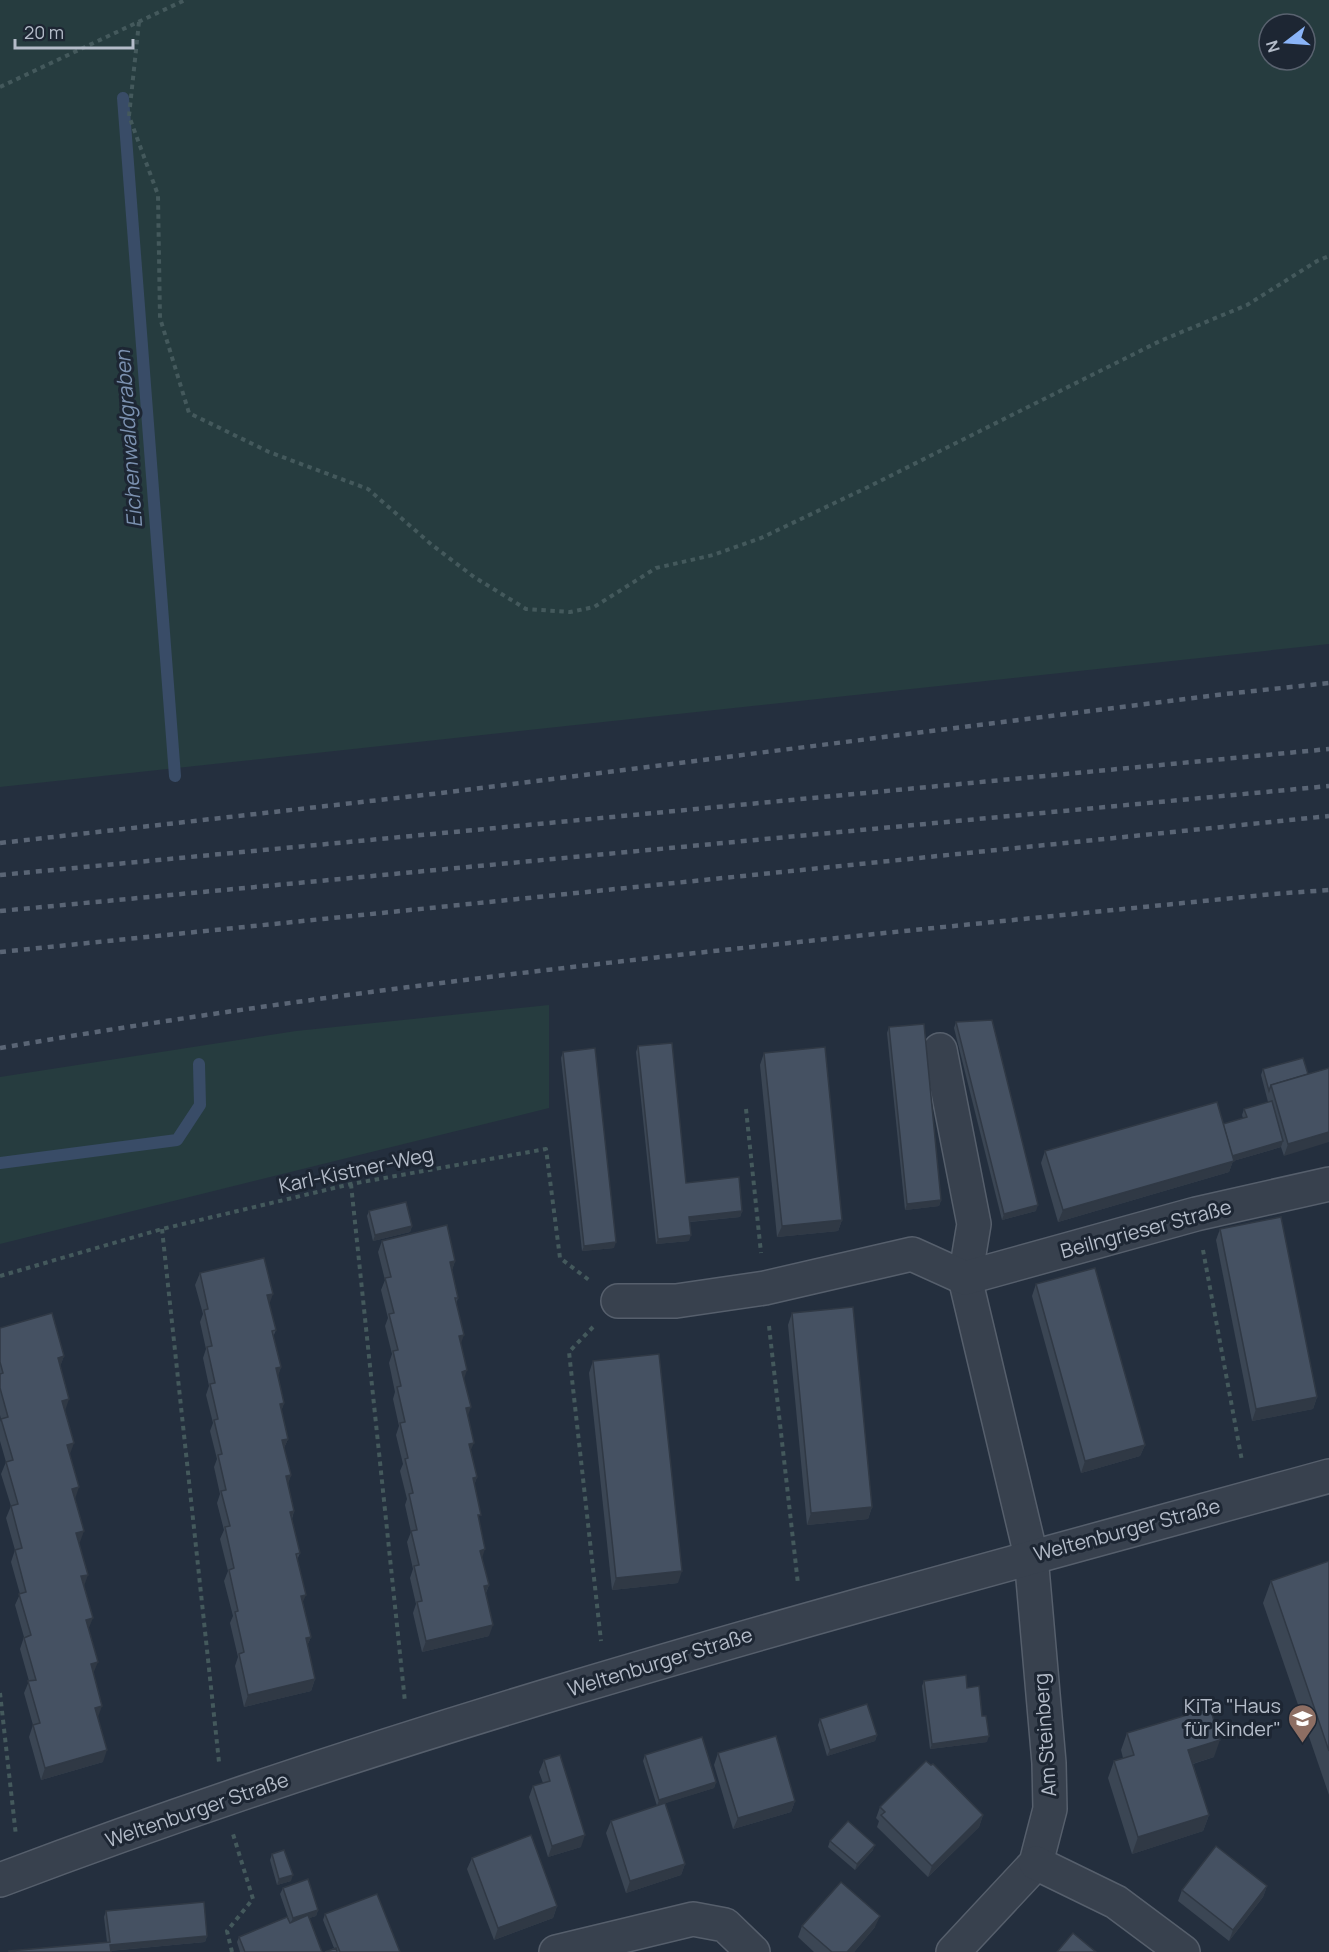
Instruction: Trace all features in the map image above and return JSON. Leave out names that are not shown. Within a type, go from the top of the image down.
[{"type":"street","points":[[940,1050],[974,1224],[965,1278],[1030,1557]]},
{"type":"street","name":"Beilngrieser Straße","points":[[965,1278],[1196,1214],[1329,1184]]},
{"type":"street","points":[[618,1301],[676,1301],[765,1288],[912,1254],[965,1278]]},
{"type":"street","name":"Weltenburger Straße","points":[[0,1880],[408,1737],[802,1620],[1329,1476]]},
{"type":"street","name":"Am Steinberg","points":[[953,1952],[1036,1863],[1050,1809],[1049,1763],[1030,1557]]},
{"type":"street","points":[[1036,1863],[1116,1902],[1183,1952]]},
{"type":"street","points":[[556,1952],[693,1919],[725,1925],[753,1952]]},
{"type":"path","points":[[0,87],[185,0]]},
{"type":"path","points":[[139,22],[129,117],[158,195],[160,318],[189,413],[269,452],[368,489],[432,545],[474,577],[526,609],[570,612],[594,607],[656,568],[713,555],[761,538],[1160,341],[1247,305],[1317,261],[1329,256]]},
{"type":"path","points":[[746,1109],[797,1572]]},
{"type":"path","name":"Karl-Kistner-Weg","points":[[0,1276],[162,1229],[351,1184],[546,1149],[560,1258],[618,1301]]},
{"type":"path","points":[[351,1184],[408,1737]]},
{"type":"path","points":[[1196,1214],[1249,1498]]},
{"type":"path","points":[[162,1229],[223,1801],[253,1899],[227,1930],[232,1952]]},
{"type":"path","points":[[600,1629],[569,1352],[618,1301]]},
{"type":"path","points":[[0,1693],[11,1797]]},
{"type":"green space","points":[[0,0],[1329,0],[1329,644],[0,787]]},
{"type":"green space","points":[[549,1005],[549,1108],[0,1244],[0,1077],[296,1031]]},
{"type":"building","points":[[992,1020],[1038,1205],[1004,1214],[956,1022]]},
{"type":"building","points":[[924,1024],[941,1200],[907,1204],[889,1027]]},
{"type":"building","points":[[672,1043],[686,1183],[739,1177],[742,1211],[689,1217],[691,1235],[658,1239],[638,1046]]},
{"type":"building","points":[[825,1047],[842,1220],[782,1226],[764,1053]]},
{"type":"building","points":[[595,1048],[616,1242],[584,1246],[563,1052]]},
{"type":"building","points":[[1303,1058],[1308,1074],[1271,1085],[1269,1091],[1263,1069]]},
{"type":"building","points":[[1329,1068],[1329,1132],[1288,1144],[1271,1085]]},
{"type":"building","points":[[1272,1101],[1283,1141],[1232,1156],[1223,1124],[1247,1117],[1244,1109]]},
{"type":"building","points":[[1217,1102],[1234,1161],[1063,1210],[1045,1151]]},
{"type":"building","points":[[406,1202],[412,1226],[375,1235],[369,1211]]},
{"type":"building","points":[[1281,1217],[1317,1397],[1256,1409],[1220,1229]]},
{"type":"building","points":[[447,1225],[455,1261],[450,1262],[458,1298],[455,1298],[464,1335],[459,1336],[467,1370],[462,1372],[471,1407],[466,1408],[474,1443],[469,1444],[477,1477],[473,1478],[485,1549],[480,1551],[489,1585],[484,1586],[493,1625],[426,1641],[417,1602],[422,1601],[414,1566],[419,1565],[411,1531],[417,1530],[409,1494],[413,1493],[405,1459],[408,1458],[400,1423],[405,1422],[397,1387],[401,1386],[393,1351],[398,1350],[389,1314],[394,1313],[385,1278],[391,1277],[382,1241]]},
{"type":"building","points":[[264,1258],[273,1294],[267,1295],[276,1330],[272,1331],[281,1367],[276,1368],[284,1403],[280,1404],[288,1439],[282,1440],[291,1475],[286,1476],[294,1511],[290,1512],[300,1553],[296,1554],[306,1595],[301,1596],[311,1637],[306,1638],[315,1679],[248,1695],[239,1654],[244,1652],[235,1612],[238,1611],[229,1570],[234,1568],[225,1527],[230,1526],[221,1491],[226,1490],[218,1455],[222,1454],[214,1420],[218,1419],[210,1384],[215,1383],[207,1347],[212,1346],[204,1310],[208,1309],[200,1273]]},
{"type":"building","points":[[1095,1268],[1145,1445],[1085,1461],[1036,1284]]},
{"type":"building","points":[[853,1307],[872,1507],[811,1513],[792,1313]]},
{"type":"building","points":[[52,1313],[64,1356],[58,1358],[69,1399],[62,1401],[74,1443],[67,1445],[79,1487],[72,1489],[84,1531],[76,1533],[88,1575],[81,1576],[93,1618],[86,1620],[98,1662],[91,1664],[102,1706],[95,1708],[107,1750],[45,1768],[33,1725],[40,1723],[28,1681],[36,1680],[24,1638],[31,1635],[19,1594],[26,1592],[15,1550],[22,1548],[11,1506],[18,1504],[6,1462],[13,1460],[1,1419],[8,1417],[0,1388],[0,1374],[3,1373],[0,1362],[0,1328]]},
{"type":"building","points":[[659,1354],[682,1571],[616,1578],[593,1361]]},
{"type":"building","points":[[1329,1561],[1329,1751],[1271,1581]]},
{"type":"building","points":[[966,1675],[967,1688],[979,1686],[982,1716],[986,1716],[989,1736],[932,1744],[924,1681]]},
{"type":"building","points":[[867,1704],[877,1735],[830,1750],[820,1719]]},
{"type":"building","points":[[1210,1708],[1220,1740],[1188,1750],[1209,1815],[1138,1837],[1114,1761],[1134,1755],[1127,1733]]},
{"type":"building","points":[[776,1736],[795,1801],[738,1818],[718,1753]]},
{"type":"building","points":[[702,1737],[716,1782],[659,1800],[645,1755]]},
{"type":"building","points":[[560,1755],[585,1835],[552,1846],[533,1786],[550,1781],[544,1760]]},
{"type":"building","points":[[926,1761],[933,1764],[983,1815],[932,1866],[881,1815],[885,1812],[880,1807]]},
{"type":"building","points":[[665,1803],[685,1864],[630,1881],[611,1821]]},
{"type":"building","points":[[848,1821],[875,1845],[857,1864],[830,1841]]},
{"type":"building","points":[[531,1835],[557,1906],[498,1928],[472,1858]]},
{"type":"building","points":[[1216,1846],[1267,1886],[1233,1930],[1182,1890]]},
{"type":"building","points":[[284,1850],[293,1875],[279,1879],[272,1854]]},
{"type":"building","points":[[308,1879],[318,1910],[293,1918],[283,1888]]},
{"type":"building","points":[[841,1882],[880,1916],[847,1952],[832,1952],[802,1926]]},
{"type":"building","points":[[377,1894],[400,1952],[340,1952],[325,1914]]},
{"type":"building","points":[[204,1902],[207,1936],[110,1945],[111,1952],[9,1952],[110,1942],[106,1911]]},
{"type":"building","points":[[308,1915],[322,1952],[245,1952],[239,1937],[287,1917],[290,1923]]},
{"type":"building","points":[[1073,1933],[1096,1952],[1057,1952]]},
{"type":"building","points":[[336,1948],[337,1952],[325,1952]]},
{"type":"waterway","name":"Eichenwaldgraben","points":[[123,98],[175,776]]},
{"type":"waterway","name":"Eichenwaldgraben","points":[[0,1163],[177,1140],[200,1105],[199,1064]]},
{"type":"railway","points":[[0,843],[441,793],[1225,694],[1329,683]]},
{"type":"railway","points":[[0,875],[1329,749]]},
{"type":"railway","points":[[0,911],[1329,786]]},
{"type":"railway","points":[[0,952],[1329,816]]},
{"type":"railway","points":[[0,1048],[317,999],[635,960],[795,942],[1329,890]]},
{"type":"place","name":"KiTa \"Haus für Kinder\"","points":[[1302,1744]]}]
